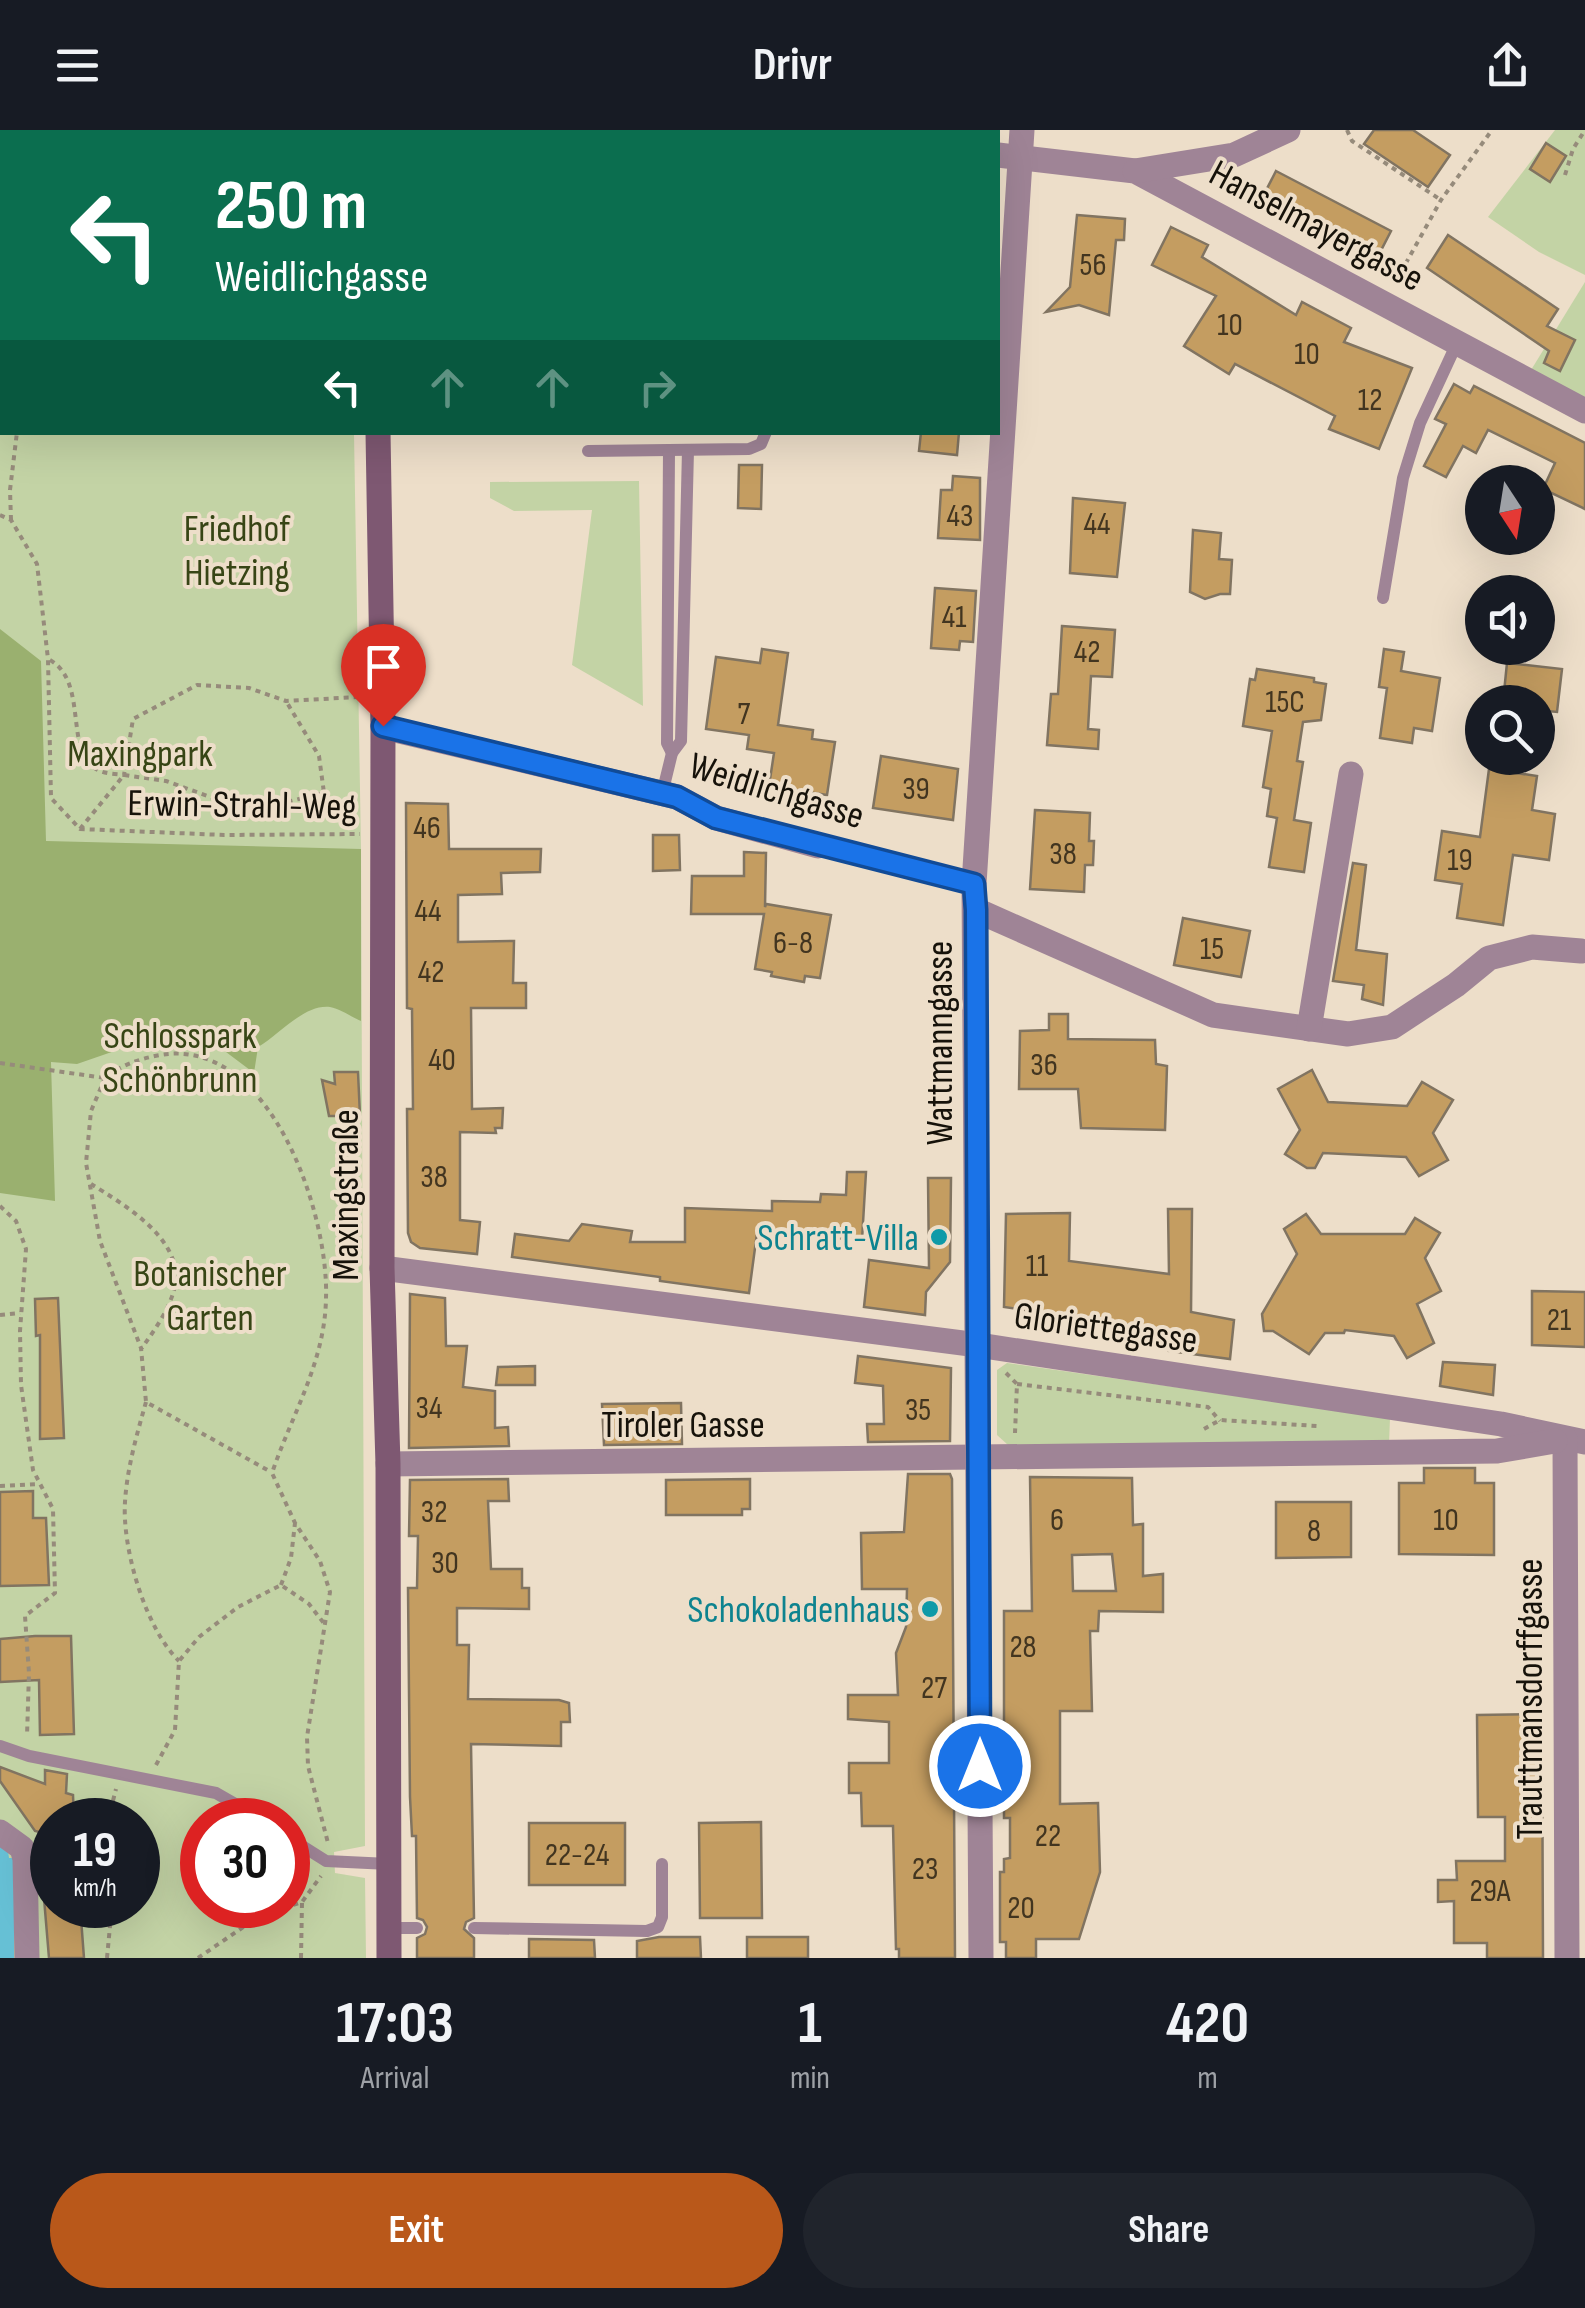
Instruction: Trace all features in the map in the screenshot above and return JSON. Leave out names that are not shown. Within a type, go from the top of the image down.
[{"type":"street","name":"Wattmanngasse","points":[[981,1958],[975,897],[1002,460],[1010,156],[1022,130]]},
{"type":"street","points":[[1135,171],[1234,154],[1288,130]]},
{"type":"street","name":"Hanselmayergasse","points":[[1010,156],[1135,171],[1585,411]]},
{"type":"street","name":"Maxingstraße","points":[[378,435],[384,834],[382,1268],[388,1464],[389,1958]]},
{"type":"street","name":"Weidlichgasse","points":[[383,726],[677,797],[716,818],[818,846]]},
{"type":"street","points":[[1309,1028],[1350,774]]},
{"type":"street","name":"Weidlichgasse","points":[[975,897],[1213,1015],[1348,1034],[1392,1027],[1490,958],[1532,947],[1583,952]]},
{"type":"street","name":"Gloriettegasse","points":[[382,1268],[978,1346],[1501,1424],[1575,1440]]},
{"type":"street","points":[[1400,1452],[1403,1409]]},
{"type":"street","points":[[978,1459],[1496,1451],[1575,1440]]},
{"type":"street","name":"Trauttmansdorffgasse","points":[[1568,1958],[1575,1440]]},
{"type":"street","name":"Tiroler Gasse","points":[[388,1464],[978,1459]]},
{"type":"street","points":[[0,1832],[22,1848],[25,1859],[26,1958]]},
{"type":"lane","points":[[1383,598],[1403,478],[1420,423],[1457,343]]},
{"type":"lane","points":[[588,451],[749,449],[761,444],[765,435]]},
{"type":"lane","points":[[662,794],[672,752],[682,741],[688,450]]},
{"type":"lane","points":[[669,451],[667,742],[672,752]]},
{"type":"lane","name":"Weidlichgasse","points":[[818,846],[975,897]]},
{"type":"lane","points":[[0,1746],[29,1756],[216,1793],[225,1798]]},
{"type":"lane","points":[[310,1851],[326,1861],[389,1864]]},
{"type":"lane","points":[[474,1928],[658,1927],[662,1916],[662,1864]]},
{"type":"lane","points":[[389,1928],[417,1928]]},
{"type":"path","points":[[1346,130],[1352,141],[1441,200]]},
{"type":"path","points":[[1384,302],[1441,200],[1492,130]]},
{"type":"path","points":[[1565,175],[1585,130]]},
{"type":"path","points":[[0,515],[10,520],[17,435]]},
{"type":"path","name":"Erwin-Strahl-Weg","points":[[10,520],[37,564],[48,659],[51,798],[80,829],[224,835],[384,834]]},
{"type":"path","points":[[48,659],[62,667],[72,686],[84,759],[98,771],[166,781],[249,812],[324,793],[319,756],[286,700]]},
{"type":"path","points":[[80,829],[124,775],[133,718],[197,685],[250,688],[286,700],[382,694]]},
{"type":"path","points":[[179,1661],[160,1639],[147,1611],[126,1527],[128,1476],[146,1402],[141,1348],[100,1240],[86,1163],[86,1132],[104,1078],[146,1058],[191,1054],[210,1058],[233,1071],[256,1092],[306,1186],[324,1244],[325,1317],[316,1362],[272,1473]]},
{"type":"path","points":[[0,1063],[104,1078]]},
{"type":"path","points":[[91,1184],[141,1218],[162,1242],[174,1269],[176,1280],[168,1306],[141,1348]]},
{"type":"path","points":[[0,1206],[16,1220],[26,1249],[21,1385],[38,1484],[53,1510],[55,1593],[25,1616],[29,1756]]},
{"type":"path","points":[[0,1315],[22,1312]]},
{"type":"path","points":[[1017,1384],[1208,1408],[1220,1420],[1329,1427]]},
{"type":"path","points":[[146,1402],[232,1447],[272,1473],[326,1578],[330,1601],[306,1737],[312,1782],[328,1834],[326,1861],[310,1891]]},
{"type":"path","points":[[0,1486],[38,1484]]},
{"type":"path","points":[[151,1780],[175,1730],[179,1661],[198,1637],[238,1608],[281,1585],[291,1558],[295,1523]]},
{"type":"path","points":[[281,1585],[309,1604],[326,1626]]},
{"type":"path","points":[[114,1798],[120,1775]]},
{"type":"path","points":[[107,1958],[110,1928]]},
{"type":"path","points":[[198,1958],[242,1928]]},
{"type":"path","points":[[301,1958],[302,1928]]},
{"type":"green space","points":[[1555,130],[1585,130],[1585,275],[1539,252],[1488,217]]},
{"type":"green space","points":[[1585,282],[1585,405],[1528,375]]},
{"type":"green space","name":"Schlosspark Schönbrunn","points":[[0,435],[354,435],[361,849],[365,1846],[334,1852],[335,1873],[365,1878],[366,1958],[0,1958]]},
{"type":"green space","points":[[639,481],[643,706],[572,665],[592,510],[514,511],[490,498],[490,482]]},
{"type":"green space","points":[[0,629],[41,661],[46,841],[361,849],[361,1021],[330,1007],[311,1010],[258,1047],[254,1073],[214,1043],[129,1046],[77,1064],[51,1062],[55,1201],[0,1193]]},
{"type":"green space","points":[[1007,1363],[1390,1418],[1389,1444],[1008,1445],[997,1435],[997,1370]]},
{"type":"water","points":[[0,1842],[9,1858],[14,1858],[14,1958],[0,1958]]},
{"type":"building","points":[[1374,130],[1413,130],[1450,155],[1428,187],[1364,144]]},
{"type":"building","points":[[1546,143],[1566,156],[1550,182],[1530,169]]},
{"type":"building","points":[[1276,171],[1391,231],[1373,266],[1258,206]]},
{"type":"building","points":[[1077,215],[1125,219],[1124,240],[1116,240],[1109,315],[1079,305],[1046,312],[1070,287]]},
{"type":"building","points":[[1171,227],[1208,245],[1202,257],[1296,315],[1302,302],[1351,328],[1344,342],[1412,368],[1379,449],[1329,429],[1335,416],[1235,364],[1229,374],[1184,346],[1216,296],[1152,265]]},
{"type":"building","points":[[1448,235],[1558,309],[1547,326],[1575,340],[1560,371],[1544,363],[1549,351],[1427,268]]},
{"type":"building","points":[[1454,384],[1470,393],[1474,386],[1585,443],[1585,509],[1555,495],[1555,463],[1488,430],[1476,453],[1463,446],[1446,477],[1424,466],[1446,424],[1435,419]]},
{"type":"building","points":[[921,435],[959,435],[957,455],[919,451]]},
{"type":"building","points":[[739,465],[762,465],[761,509],[738,508]]},
{"type":"building","points":[[953,476],[980,478],[980,540],[938,538],[941,490],[952,490]]},
{"type":"building","points":[[1073,498],[1125,503],[1117,577],[1070,573]]},
{"type":"building","points":[[1193,530],[1221,533],[1219,559],[1232,560],[1230,594],[1205,599],[1190,592]]},
{"type":"building","points":[[935,588],[976,591],[973,642],[960,641],[959,650],[931,648]]},
{"type":"building","points":[[1062,626],[1115,630],[1112,677],[1091,676],[1088,729],[1099,730],[1098,749],[1047,745],[1051,694],[1058,694]]},
{"type":"building","points":[[762,649],[788,653],[778,725],[813,730],[812,739],[835,742],[827,795],[769,786],[774,753],[747,749],[749,735],[706,729],[716,657],[760,663]]},
{"type":"building","points":[[1384,649],[1404,652],[1401,671],[1440,678],[1432,731],[1414,728],[1412,743],[1380,738],[1387,688],[1379,687]]},
{"type":"building","points":[[1507,665],[1562,669],[1557,712],[1555,685],[1505,685]]},
{"type":"building","points":[[1257,669],[1314,678],[1314,682],[1326,684],[1321,720],[1303,722],[1297,761],[1303,762],[1294,820],[1311,823],[1304,872],[1269,867],[1277,818],[1267,816],[1271,789],[1263,787],[1272,731],[1243,726],[1250,679],[1255,680]]},
{"type":"building","points":[[881,756],[958,769],[953,820],[873,808]]},
{"type":"building","points":[[1488,775],[1537,776],[1532,810],[1555,814],[1549,860],[1513,855],[1503,925],[1457,918],[1462,884],[1435,880],[1442,831],[1480,837]]},
{"type":"building","points":[[406,803],[448,804],[449,849],[541,849],[540,872],[501,873],[502,894],[458,895],[458,942],[514,941],[513,983],[526,983],[526,1008],[471,1008],[472,1109],[503,1108],[502,1128],[495,1128],[496,1133],[460,1132],[460,1220],[480,1222],[477,1254],[420,1248],[411,1242],[408,1233],[407,1109],[413,1109],[412,1009],[407,1008]]},
{"type":"building","points":[[1035,810],[1090,813],[1093,865],[1085,865],[1084,892],[1030,889]]},
{"type":"building","points":[[653,835],[679,835],[680,870],[653,871]]},
{"type":"building","points":[[744,852],[766,853],[765,907],[766,904],[831,915],[820,978],[805,976],[804,982],[755,969],[764,914],[691,914],[692,876],[744,876]]},
{"type":"building","points":[[1353,863],[1366,865],[1356,950],[1387,954],[1383,1005],[1362,999],[1364,985],[1333,981]]},
{"type":"building","points":[[1183,918],[1250,931],[1241,977],[1174,965]]},
{"type":"building","points":[[1049,1014],[1068,1014],[1068,1039],[1155,1040],[1156,1064],[1167,1066],[1165,1130],[1081,1128],[1078,1089],[1019,1089],[1020,1031],[1049,1030]]},
{"type":"building","points":[[1312,1070],[1328,1102],[1407,1106],[1422,1082],[1453,1100],[1433,1133],[1448,1160],[1419,1176],[1406,1157],[1323,1153],[1315,1168],[1307,1168],[1285,1154],[1300,1130],[1278,1089]]},
{"type":"building","points":[[334,1072],[358,1072],[360,1116],[329,1116],[322,1080],[335,1084]]},
{"type":"building","points":[[847,1172],[866,1172],[862,1240],[757,1233],[749,1293],[512,1257],[515,1234],[569,1241],[582,1224],[632,1231],[630,1242],[685,1242],[685,1208],[772,1211],[772,1201],[820,1202],[821,1194],[846,1195]]},
{"type":"building","name":"Schratt-Villa","points":[[928,1178],[951,1178],[950,1262],[926,1292],[925,1315],[864,1307],[869,1260],[929,1268]]},
{"type":"building","points":[[1168,1209],[1192,1209],[1191,1312],[1234,1320],[1230,1359],[1169,1351],[1169,1330],[1004,1307],[1006,1214],[1070,1213],[1069,1261],[1169,1274]]},
{"type":"building","points":[[1306,1214],[1321,1234],[1405,1234],[1415,1218],[1440,1233],[1425,1258],[1441,1291],[1417,1304],[1434,1343],[1407,1358],[1394,1336],[1345,1330],[1325,1333],[1309,1354],[1273,1331],[1264,1331],[1262,1314],[1297,1254],[1284,1229]]},
{"type":"building","points":[[1532,1291],[1585,1292],[1585,1347],[1532,1345]]},
{"type":"building","points":[[410,1294],[445,1298],[446,1346],[467,1346],[463,1387],[495,1391],[495,1428],[508,1427],[509,1446],[409,1448]]},
{"type":"building","points":[[58,1298],[64,1438],[40,1439],[40,1335],[36,1336],[35,1299]]},
{"type":"building","points":[[858,1356],[951,1368],[950,1441],[868,1442],[867,1424],[884,1424],[883,1386],[855,1383]]},
{"type":"building","points":[[1443,1362],[1495,1365],[1493,1395],[1440,1386]]},
{"type":"building","points":[[535,1366],[535,1385],[496,1385],[498,1367]]},
{"type":"building","points":[[681,1403],[682,1444],[604,1445],[602,1404]]},
{"type":"building","points":[[1424,1468],[1475,1468],[1475,1483],[1494,1483],[1494,1555],[1399,1554],[1399,1483],[1424,1483]]},
{"type":"building","points":[[908,1474],[950,1474],[952,1479],[955,1958],[899,1958],[893,1826],[862,1826],[861,1793],[849,1793],[849,1763],[889,1763],[889,1722],[848,1719],[848,1695],[898,1695],[896,1653],[906,1627],[907,1589],[862,1589],[861,1533],[904,1532]]},
{"type":"building","points":[[1030,1477],[1132,1478],[1133,1525],[1143,1524],[1143,1576],[1163,1574],[1163,1612],[1099,1611],[1098,1631],[1090,1631],[1092,1711],[1060,1711],[1060,1804],[1098,1803],[1100,1872],[1079,1939],[1036,1939],[1036,1958],[1006,1958],[1006,1942],[1000,1942],[1000,1872],[1004,1872],[1004,1859],[1010,1858],[1010,1818],[1004,1818],[1004,1611],[1032,1611]],"holes":[[[1112,1554],[1116,1591],[1073,1591],[1072,1555]]]},
{"type":"building","points":[[508,1479],[509,1501],[488,1501],[491,1569],[522,1569],[522,1588],[529,1588],[529,1609],[457,1608],[457,1645],[469,1645],[468,1699],[559,1700],[569,1703],[570,1722],[561,1722],[561,1746],[471,1744],[474,1918],[466,1922],[464,1929],[474,1938],[474,1958],[417,1958],[417,1938],[425,1934],[427,1927],[417,1918],[416,1836],[412,1836],[410,1797],[408,1588],[417,1588],[418,1536],[409,1536],[410,1480]]},
{"type":"building","points":[[750,1479],[750,1509],[742,1509],[742,1515],[666,1515],[666,1480]]},
{"type":"building","points":[[33,1491],[33,1518],[46,1518],[49,1585],[0,1586],[0,1492]]},
{"type":"building","points":[[1276,1502],[1351,1502],[1351,1557],[1276,1558]]},
{"type":"building","points":[[71,1636],[74,1734],[40,1735],[39,1680],[0,1682],[0,1639]]},
{"type":"building","points":[[1542,1714],[1543,1958],[1487,1958],[1487,1943],[1454,1943],[1454,1901],[1438,1902],[1438,1880],[1457,1880],[1456,1861],[1505,1861],[1505,1817],[1478,1817],[1477,1715]]},
{"type":"building","points":[[0,1767],[45,1784],[45,1770],[67,1774],[66,1793],[73,1798],[30,1798],[30,1824],[0,1781]]},
{"type":"building","points":[[761,1822],[762,1918],[700,1918],[699,1823]]},
{"type":"building","points":[[529,1823],[625,1823],[625,1885],[529,1885]]},
{"type":"building","points":[[46,1928],[82,1928],[84,1958],[49,1958]]},
{"type":"building","points":[[700,1937],[701,1958],[637,1958],[637,1941]]},
{"type":"building","points":[[747,1937],[808,1937],[808,1958],[747,1958]]},
{"type":"building","points":[[529,1939],[594,1940],[595,1958],[529,1958]]},
{"type":"place","name":"Schratt-Villa","points":[[939,1237]]},
{"type":"place","name":"Schokoladenhaus","points":[[930,1609]]},
{"type":"route","points":[[383,726],[677,797],[716,818],[974,884],[980,1766]]},
{"type":"park label","name":"Friedhof Hietzing","points":[[237,550]]},
{"type":"park label","name":"Maxingpark","points":[[140,753]]},
{"type":"park label","name":"Botanischer Garten","points":[[210,1295]]}]
